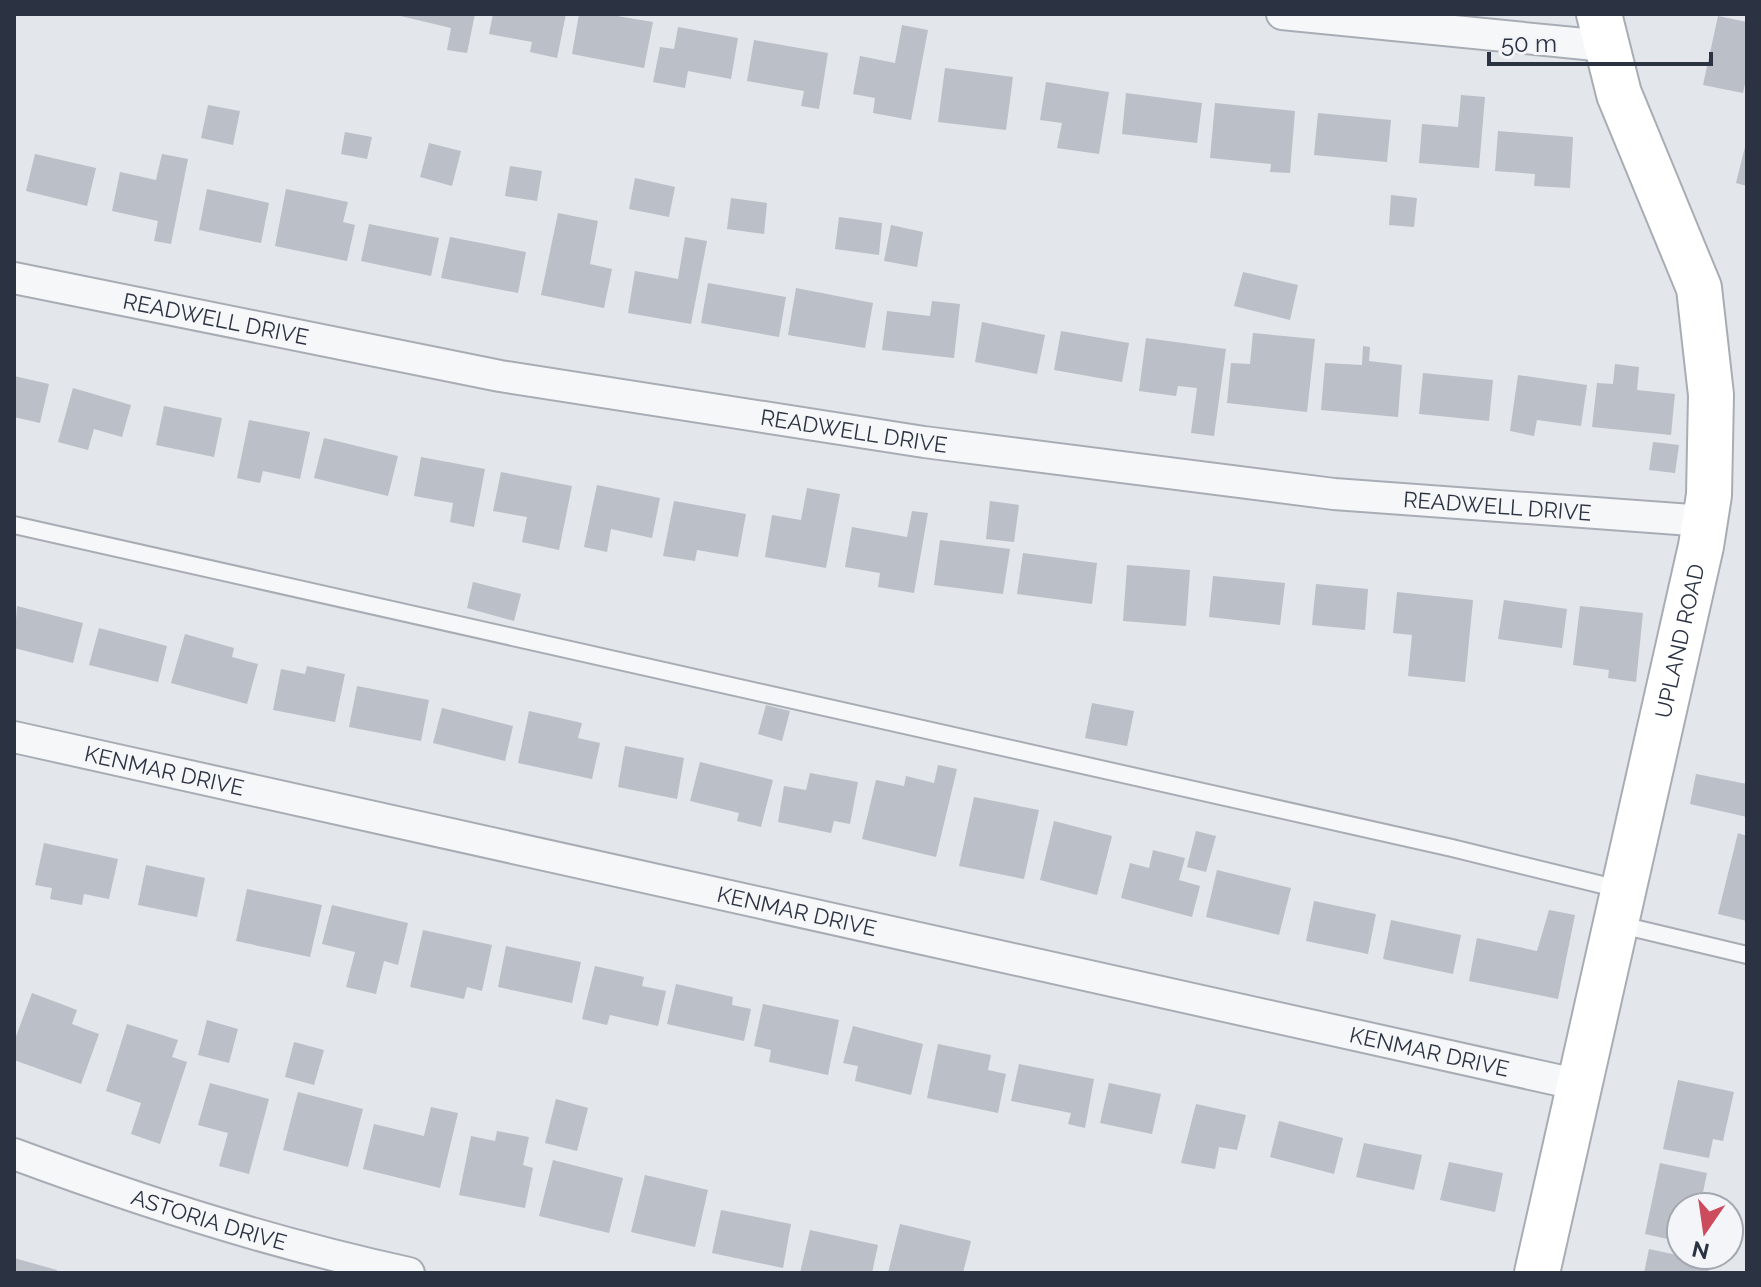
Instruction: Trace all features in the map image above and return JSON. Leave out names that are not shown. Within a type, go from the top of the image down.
[{"type":"street","points":[[1282,14],[1602,30]]},
{"type":"street","name":"UPLAND ROAD","points":[[1537,1273],[1621,907],[1709,495],[1711,395],[1699,288],[1619,94],[1602,30]]},
{"type":"street","name":"READWELL DRIVE","points":[[14,278],[500,376],[924,442],[1334,494],[1705,521]]},
{"type":"street","name":"KENMAR DRIVE","points":[[14,737],[1580,1085]]},
{"type":"street","name":"ASTORIA DRIVE","points":[[14,1154],[214,1222],[349,1260],[409,1273]]},
{"type":"lane","points":[[14,525],[1452,848],[1747,955]]},
{"type":"building","points":[[392,14],[475,14],[467,53],[447,50],[451,28]]},
{"type":"building","points":[[493,14],[566,14],[557,58],[530,52],[532,42],[489,34]]},
{"type":"building","points":[[579,14],[605,14],[653,22],[644,68],[572,54]]},
{"type":"building","points":[[1718,16],[1747,22],[1747,75],[1743,93],[1703,85]]},
{"type":"building","points":[[902,25],[928,30],[911,120],[873,113],[875,98],[853,94],[860,56],[895,63]]},
{"type":"building","points":[[678,27],[738,38],[731,79],[688,71],[685,88],[653,82],[660,47],[674,49]]},
{"type":"building","points":[[754,40],[828,53],[819,109],[801,106],[804,91],[747,81]]},
{"type":"building","points":[[945,68],[1013,77],[1006,130],[938,122]]},
{"type":"building","points":[[1046,82],[1109,92],[1099,154],[1057,148],[1062,123],[1040,120]]},
{"type":"building","points":[[1126,93],[1202,103],[1197,143],[1122,134]]},
{"type":"building","points":[[1461,95],[1485,97],[1479,168],[1419,163],[1422,124],[1458,127]]},
{"type":"building","points":[[1215,103],[1295,111],[1290,173],[1270,172],[1271,164],[1210,158]]},
{"type":"building","points":[[208,105],[240,111],[233,145],[201,138]]},
{"type":"building","points":[[1318,113],[1391,120],[1387,162],[1314,155]]},
{"type":"building","points":[[1498,131],[1573,137],[1570,188],[1534,186],[1535,174],[1495,171]]},
{"type":"building","points":[[345,132],[372,137],[367,159],[341,154]]},
{"type":"building","points":[[1747,139],[1747,186],[1736,183]]},
{"type":"building","points":[[429,143],[461,151],[452,186],[420,177]]},
{"type":"building","points":[[35,154],[96,168],[87,206],[26,191]]},
{"type":"building","points":[[162,154],[188,159],[171,244],[154,241],[158,221],[112,211],[120,172],[156,180]]},
{"type":"building","points":[[510,166],[542,171],[537,201],[505,196]]},
{"type":"building","points":[[635,178],[675,187],[669,217],[629,209]]},
{"type":"building","points":[[207,189],[269,203],[261,243],[199,230]]},
{"type":"building","points":[[286,189],[348,202],[343,222],[355,225],[347,261],[275,246]]},
{"type":"building","points":[[1391,195],[1417,198],[1414,227],[1389,225]]},
{"type":"building","points":[[731,198],[767,203],[764,234],[727,229]]},
{"type":"building","points":[[558,213],[598,221],[590,264],[612,269],[604,308],[541,295]]},
{"type":"building","points":[[839,217],[882,223],[879,255],[835,249]]},
{"type":"building","points":[[369,224],[439,238],[431,276],[361,261]]},
{"type":"building","points":[[891,225],[923,232],[917,267],[884,261]]},
{"type":"building","points":[[450,237],[526,252],[518,293],[441,278]]},
{"type":"building","points":[[685,237],[707,241],[691,324],[628,313],[635,271],[678,279]]},
{"type":"building","points":[[1243,272],[1298,285],[1290,320],[1234,306]]},
{"type":"building","points":[[708,283],[786,297],[779,337],[701,323]]},
{"type":"building","points":[[796,288],[873,303],[865,348],[788,335]]},
{"type":"building","points":[[932,301],[960,304],[954,358],[882,350],[887,311],[930,316]]},
{"type":"building","points":[[982,322],[1045,335],[1037,374],[975,362]]},
{"type":"building","points":[[1061,331],[1129,343],[1122,382],[1054,370]]},
{"type":"building","points":[[1253,333],[1315,339],[1307,412],[1227,403],[1231,363],[1250,364]]},
{"type":"building","points":[[1146,338],[1226,349],[1214,436],[1191,433],[1197,388],[1178,386],[1176,396],[1139,391]]},
{"type":"building","points":[[1363,346],[1370,347],[1369,361],[1402,365],[1398,417],[1321,410],[1325,363],[1362,365]]},
{"type":"building","points":[[1615,364],[1639,367],[1637,390],[1675,394],[1671,435],[1592,427],[1597,383],[1613,384]]},
{"type":"building","points":[[1423,373],[1493,380],[1489,421],[1419,414]]},
{"type":"building","points":[[1518,375],[1587,385],[1581,426],[1537,420],[1534,436],[1510,431]]},
{"type":"building","points":[[14,376],[49,384],[40,423],[14,417]]},
{"type":"building","points":[[73,388],[131,405],[122,437],[94,429],[88,450],[58,442]]},
{"type":"building","points":[[164,406],[222,418],[214,457],[156,445]]},
{"type":"building","points":[[249,420],[310,432],[300,479],[263,471],[260,483],[237,478]]},
{"type":"building","points":[[324,438],[398,456],[388,496],[314,478]]},
{"type":"building","points":[[1653,442],[1679,445],[1675,473],[1649,470]]},
{"type":"building","points":[[421,457],[485,469],[474,527],[450,522],[453,503],[414,496]]},
{"type":"building","points":[[501,472],[572,486],[559,550],[522,542],[527,517],[493,511]]},
{"type":"building","points":[[597,485],[660,498],[652,538],[611,529],[607,552],[584,547]]},
{"type":"building","points":[[807,488],[840,494],[826,568],[765,557],[772,515],[801,520]]},
{"type":"building","points":[[674,501],[746,514],[738,557],[697,550],[695,561],[663,556]]},
{"type":"building","points":[[990,501],[1019,505],[1014,542],[986,539]]},
{"type":"building","points":[[912,511],[928,513],[914,593],[878,587],[880,573],[845,567],[852,527],[907,537]]},
{"type":"building","points":[[940,540],[1010,549],[1003,594],[934,585]]},
{"type":"building","points":[[1023,553],[1097,563],[1092,604],[1017,594]]},
{"type":"building","points":[[1127,565],[1190,570],[1186,626],[1123,621]]},
{"type":"building","points":[[1213,576],[1285,583],[1280,625],[1209,617]]},
{"type":"building","points":[[473,582],[521,594],[514,621],[467,608]]},
{"type":"building","points":[[1316,584],[1368,589],[1365,630],[1312,625]]},
{"type":"building","points":[[1397,592],[1473,600],[1465,682],[1408,676],[1412,635],[1393,633]]},
{"type":"building","points":[[1504,600],[1567,609],[1562,648],[1498,639]]},
{"type":"building","points":[[17,606],[83,623],[73,663],[14,648]]},
{"type":"building","points":[[1580,606],[1643,613],[1636,682],[1608,678],[1609,670],[1573,665]]},
{"type":"building","points":[[99,628],[167,646],[158,682],[89,665]]},
{"type":"building","points":[[185,634],[234,648],[232,657],[258,664],[247,704],[171,683]]},
{"type":"building","points":[[307,666],[345,674],[335,722],[273,710],[281,669],[305,674]]},
{"type":"building","points":[[357,686],[429,700],[421,741],[349,727]]},
{"type":"building","points":[[1092,703],[1134,711],[1127,746],[1085,738]]},
{"type":"building","points":[[766,705],[790,711],[782,741],[758,734]]},
{"type":"building","points":[[442,708],[513,726],[505,761],[433,743]]},
{"type":"building","points":[[529,711],[582,723],[578,738],[600,743],[592,779],[518,763]]},
{"type":"building","points":[[625,746],[684,758],[677,799],[618,787]]},
{"type":"building","points":[[700,762],[773,780],[761,827],[737,821],[739,813],[690,801]]},
{"type":"building","points":[[938,765],[957,769],[936,857],[862,839],[876,780],[904,786],[906,776],[934,783]]},
{"type":"building","points":[[810,773],[858,782],[850,824],[834,821],[831,833],[778,822],[784,786],[806,790]]},
{"type":"building","points":[[1696,774],[1747,784],[1747,817],[1690,804]]},
{"type":"building","points":[[974,797],[1039,810],[1024,879],[959,866]]},
{"type":"building","points":[[1054,821],[1112,836],[1097,895],[1040,880]]},
{"type":"building","points":[[1196,831],[1216,836],[1206,872],[1187,867]]},
{"type":"building","points":[[1738,833],[1747,836],[1747,921],[1718,914]]},
{"type":"building","points":[[44,843],[118,859],[109,899],[84,894],[82,905],[50,899],[52,888],[35,885]]},
{"type":"building","points":[[1153,850],[1185,858],[1179,880],[1200,886],[1192,917],[1121,898],[1130,863],[1149,868]]},
{"type":"building","points":[[146,865],[205,878],[197,917],[138,905]]},
{"type":"building","points":[[1217,870],[1291,888],[1279,935],[1206,917]]},
{"type":"building","points":[[247,889],[322,905],[310,957],[236,941]]},
{"type":"building","points":[[1314,901],[1376,914],[1368,954],[1306,941]]},
{"type":"building","points":[[332,905],[408,923],[398,965],[384,961],[376,994],[346,987],[355,952],[322,944]]},
{"type":"building","points":[[1549,910],[1575,915],[1558,999],[1469,981],[1477,938],[1537,951]]},
{"type":"building","points":[[1391,920],[1461,935],[1453,974],[1383,959]]},
{"type":"building","points":[[423,930],[492,945],[482,991],[467,987],[464,999],[410,987]]},
{"type":"building","points":[[506,946],[581,962],[572,1003],[498,987]]},
{"type":"building","points":[[595,966],[644,977],[642,986],[666,991],[658,1026],[610,1015],[607,1025],[582,1019]]},
{"type":"building","points":[[676,984],[733,997],[732,1005],[751,1009],[744,1041],[667,1024]]},
{"type":"building","points":[[32,993],[77,1010],[72,1024],[99,1034],[81,1084],[14,1060],[14,1042]]},
{"type":"building","points":[[763,1004],[839,1020],[828,1075],[769,1062],[771,1050],[754,1046]]},
{"type":"building","points":[[207,1020],[238,1029],[229,1063],[198,1055]]},
{"type":"building","points":[[127,1024],[178,1040],[172,1057],[187,1062],[160,1144],[131,1134],[141,1103],[106,1091]]},
{"type":"building","points":[[853,1026],[923,1044],[911,1095],[855,1081],[858,1066],[843,1063]]},
{"type":"building","points":[[294,1042],[324,1050],[314,1085],[285,1077]]},
{"type":"building","points":[[938,1044],[991,1055],[988,1070],[1006,1074],[998,1113],[927,1098]]},
{"type":"building","points":[[1019,1064],[1094,1079],[1085,1128],[1068,1124],[1071,1113],[1011,1101]]},
{"type":"building","points":[[1678,1080],[1734,1092],[1723,1141],[1713,1139],[1709,1158],[1663,1149]]},
{"type":"building","points":[[210,1083],[269,1099],[249,1174],[219,1166],[228,1133],[198,1125]]},
{"type":"building","points":[[1109,1083],[1161,1094],[1152,1134],[1100,1123]]},
{"type":"building","points":[[298,1092],[363,1109],[348,1167],[283,1150]]},
{"type":"building","points":[[556,1099],[588,1108],[577,1151],[545,1143]]},
{"type":"building","points":[[1196,1104],[1246,1115],[1237,1150],[1219,1147],[1215,1169],[1181,1163]]},
{"type":"building","points":[[431,1107],[458,1113],[440,1188],[363,1169],[374,1124],[424,1136]]},
{"type":"building","points":[[1279,1121],[1343,1138],[1334,1174],[1270,1157]]},
{"type":"building","points":[[497,1131],[529,1137],[523,1165],[533,1168],[525,1208],[459,1195],[471,1136],[495,1141]]},
{"type":"building","points":[[1364,1143],[1422,1155],[1414,1190],[1356,1177]]},
{"type":"building","points":[[553,1160],[623,1178],[609,1233],[539,1216]]},
{"type":"building","points":[[1449,1162],[1503,1173],[1495,1212],[1440,1200]]},
{"type":"building","points":[[1660,1163],[1707,1173],[1703,1191],[1665,1191],[1665,1238],[1645,1234]]},
{"type":"building","points":[[645,1175],[708,1190],[695,1247],[631,1232]]},
{"type":"building","points":[[721,1210],[791,1224],[783,1268],[712,1253]]},
{"type":"building","points":[[900,1224],[971,1241],[963,1273],[888,1273]]},
{"type":"building","points":[[810,1230],[878,1245],[872,1273],[800,1273]]},
{"type":"building","points":[[1649,1249],[1665,1252],[1665,1271],[1708,1271],[1708,1273],[1644,1273]]},
{"type":"building","points":[[14,1258],[57,1270],[56,1273],[14,1273]]}]
